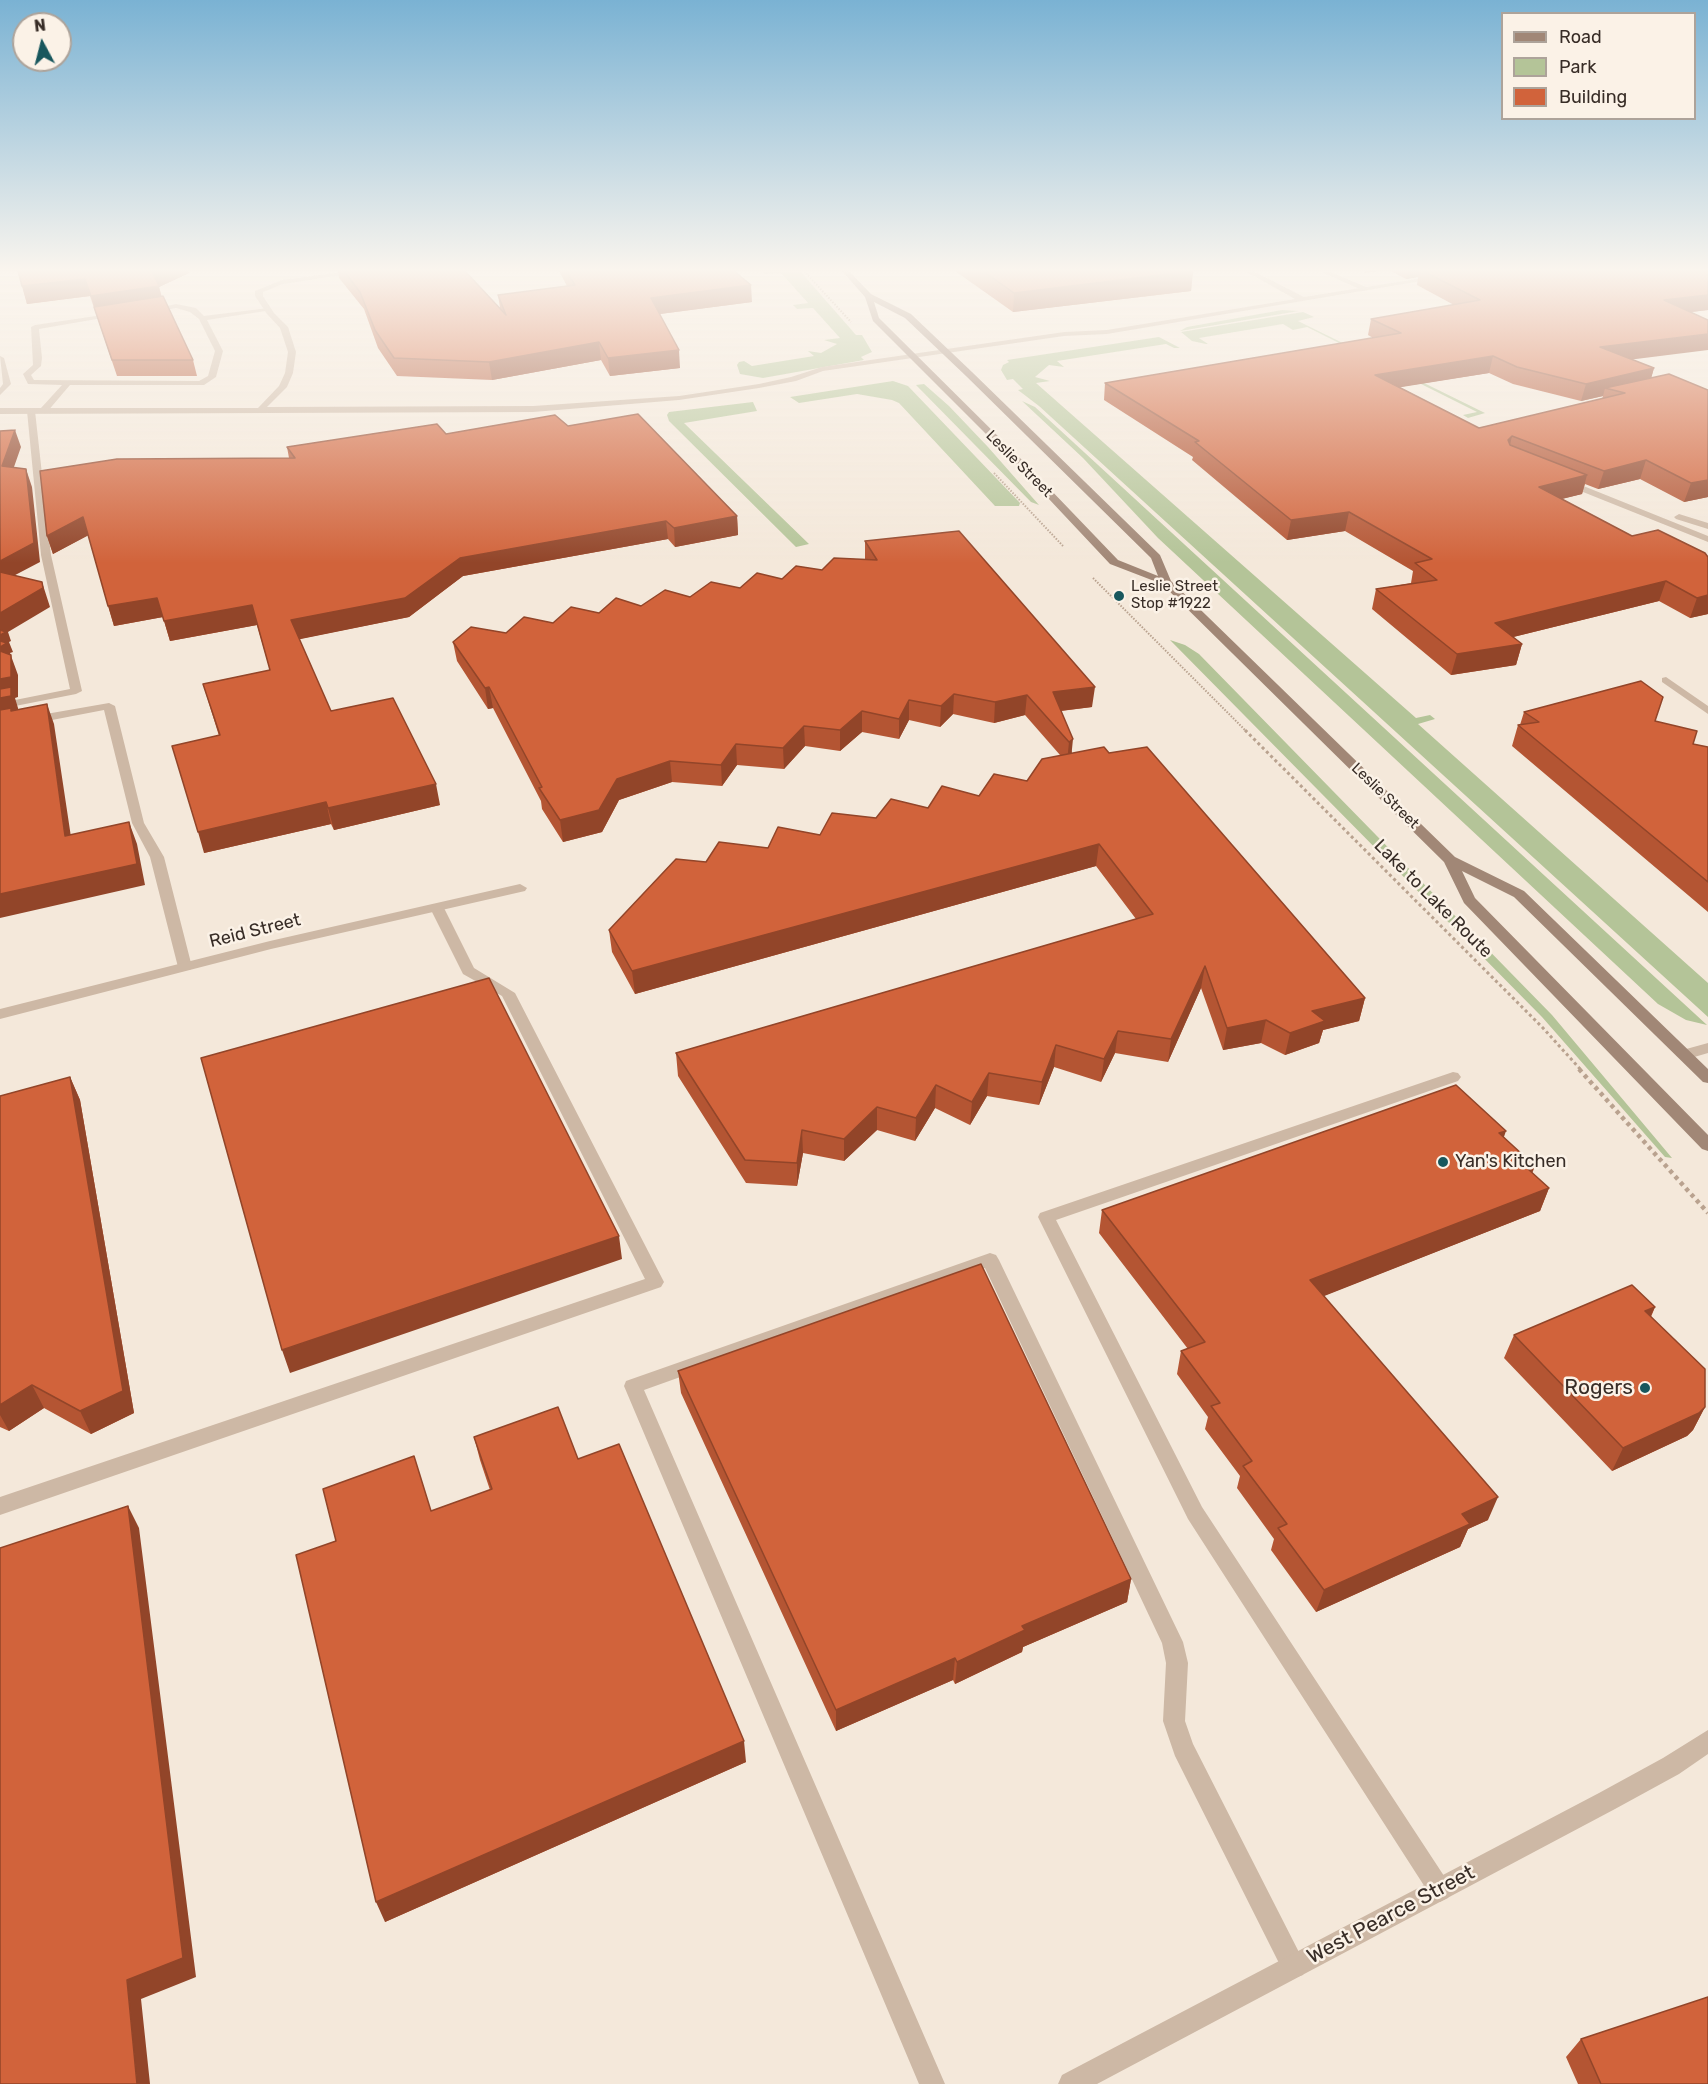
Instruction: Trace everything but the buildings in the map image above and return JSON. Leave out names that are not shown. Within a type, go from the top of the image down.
[{"type":"main road","name":"Leslie Street","points":[[919,368],[1020,463],[1114,562],[1166,582],[1450,860],[1519,894],[1708,1078]]},
{"type":"main road","name":"Leslie Street","points":[[968,368],[1156,557],[1166,582]]},
{"type":"main road","name":"Leslie Street","points":[[1450,860],[1469,900],[1708,1145]]},
{"type":"street","points":[[0,393],[7,384],[3,368]]},
{"type":"street","points":[[34,368],[27,374],[31,382],[201,383],[212,377],[214,368]]},
{"type":"street","points":[[260,410],[283,387],[290,368]]},
{"type":"street","points":[[0,411],[532,409],[679,398],[792,379],[828,368]]},
{"type":"street","points":[[792,379],[828,379]]},
{"type":"street","points":[[44,410],[68,383]]},
{"type":"street","points":[[0,706],[76,691],[46,555],[28,440],[30,411]]},
{"type":"street","points":[[1554,477],[1708,539]]},
{"type":"street","points":[[1679,517],[1708,526]]},
{"type":"street","points":[[1666,680],[1708,711]]},
{"type":"street","points":[[0,726],[109,706],[138,823],[157,857],[185,967]]},
{"type":"street","name":"Reid Street","points":[[0,1014],[270,945],[520,888]]},
{"type":"street","points":[[0,1506],[655,1282],[508,993],[468,971],[437,908]]},
{"type":"street","points":[[1684,1055],[1708,1048]]},
{"type":"street","points":[[1440,1890],[1195,1513],[1046,1217],[1454,1077]]},
{"type":"street","points":[[932,2084],[633,1386],[990,1260],[1172,1642],[1177,1663],[1174,1721],[1182,1748],[1294,1966]]},
{"type":"street","name":"West Pearce Street","points":[[1071,2084],[1671,1766],[1708,1741]]},
{"type":"path","points":[[1020,501],[1035,517]]},
{"type":"path","name":"Lake to Lake Route","points":[[1128,614],[1543,1029],[1708,1213]]},
{"type":"green space","points":[[738,368],[818,368],[763,378],[740,374]]},
{"type":"green space","points":[[1045,368],[1035,377],[1050,381],[1036,383],[1416,718],[1430,715],[1435,719],[1418,724],[1708,983],[1708,1017],[1039,406],[1018,390],[1023,389],[1013,379],[1007,380],[1001,370]]},
{"type":"green space","points":[[1390,368],[1394,368],[1485,413],[1468,418],[1463,415],[1477,412]]},
{"type":"green space","points":[[893,381],[908,386],[1020,503],[1019,506],[995,506],[899,403],[857,394],[799,403],[790,397]]},
{"type":"green space","points":[[924,384],[949,406],[988,447],[1039,505],[1031,502],[916,385]]},
{"type":"green space","points":[[1022,401],[1035,407],[1707,1025],[1686,1020],[1658,1004],[1158,538],[1083,458]]},
{"type":"green space","points":[[753,402],[757,411],[684,423],[809,544],[796,547],[669,421],[667,415],[669,412]]},
{"type":"green space","points":[[1170,640],[1185,645],[1199,654],[1552,1015],[1672,1158],[1665,1157],[1542,1017]]},
{"type":"place","name":"Leslie Street Stop #1922","points":[[1119,596]]},
{"type":"place","name":"Yan's Kitchen","points":[[1443,1162]]},
{"type":"place","name":"Rogers","points":[[1645,1388]]}]
